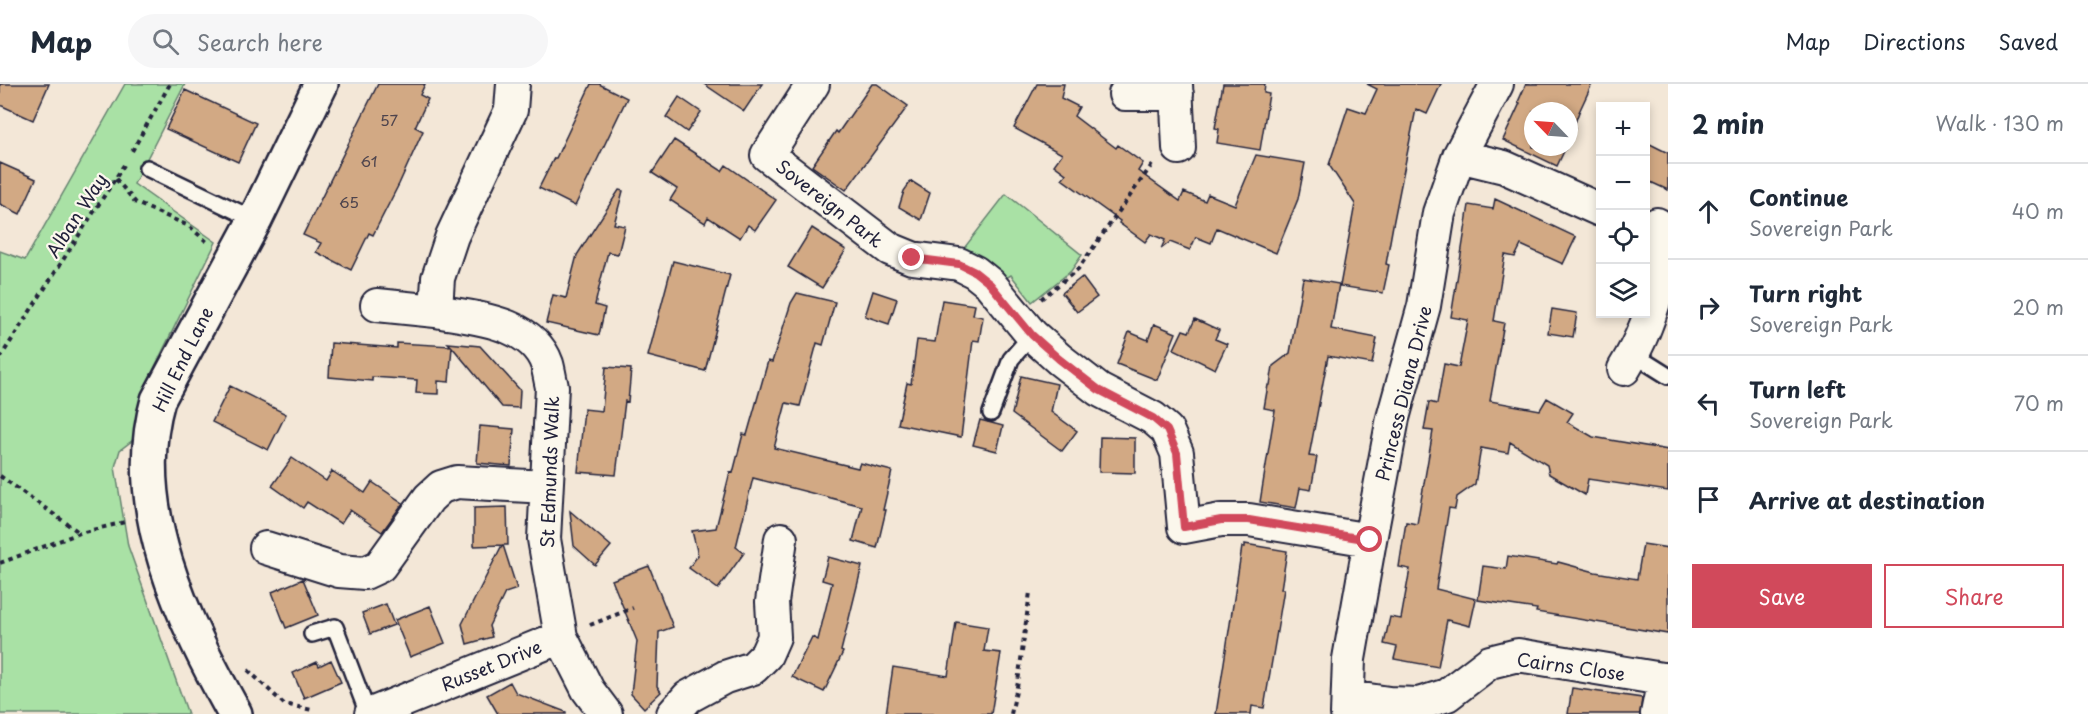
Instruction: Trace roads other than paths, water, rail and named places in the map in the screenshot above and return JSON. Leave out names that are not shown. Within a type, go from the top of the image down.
[{"type":"street","name":"Hill End Lane","points":[[235,714],[203,656],[165,561],[149,482],[152,421],[158,400],[255,220],[321,84]]},
{"type":"street","points":[[435,311],[438,278],[452,236],[511,110],[513,84]]},
{"type":"street","name":"Sovereign Park","points":[[813,84],[767,155],[890,249],[912,258],[959,264],[975,272],[990,284],[1032,335],[1059,359],[1099,390],[1153,418],[1167,430],[1177,453],[1184,527],[1221,520],[1249,520],[1370,540]]},
{"type":"street","name":"Princess Diana Drive","points":[[1347,705],[1349,659],[1370,540],[1393,418],[1424,306],[1439,213],[1459,156],[1497,84]]},
{"type":"street","points":[[1125,94],[1177,89],[1179,148]]},
{"type":"street","points":[[1459,156],[1504,167],[1596,208]]},
{"type":"street","points":[[1628,362],[1650,312],[1659,280],[1660,248],[1657,222]]},
{"type":"street","name":"St Edmunds Walk","points":[[377,305],[435,311],[505,325],[534,343],[546,362],[552,387],[544,539],[561,637]]},
{"type":"street","points":[[266,548],[339,571],[365,573],[380,566],[429,498],[441,487],[457,482],[546,487]]},
{"type":"street","points":[[673,714],[688,698],[725,677],[753,668],[766,655],[774,637],[772,602],[781,539]]},
{"type":"street","name":"Russet Drive","points":[[370,714],[561,637],[588,690],[606,714]]},
{"type":"street","name":"Cairns Close","points":[[1347,705],[1419,704],[1447,695],[1490,662],[1518,655],[1666,680],[1658,714]]},
{"type":"lane","points":[[147,168],[255,220]]},
{"type":"lane","points":[[991,412],[1011,359],[1032,335]]},
{"type":"lane","points":[[1628,362],[1668,375]]},
{"type":"lane","points":[[312,634],[335,627],[370,714]]}]
